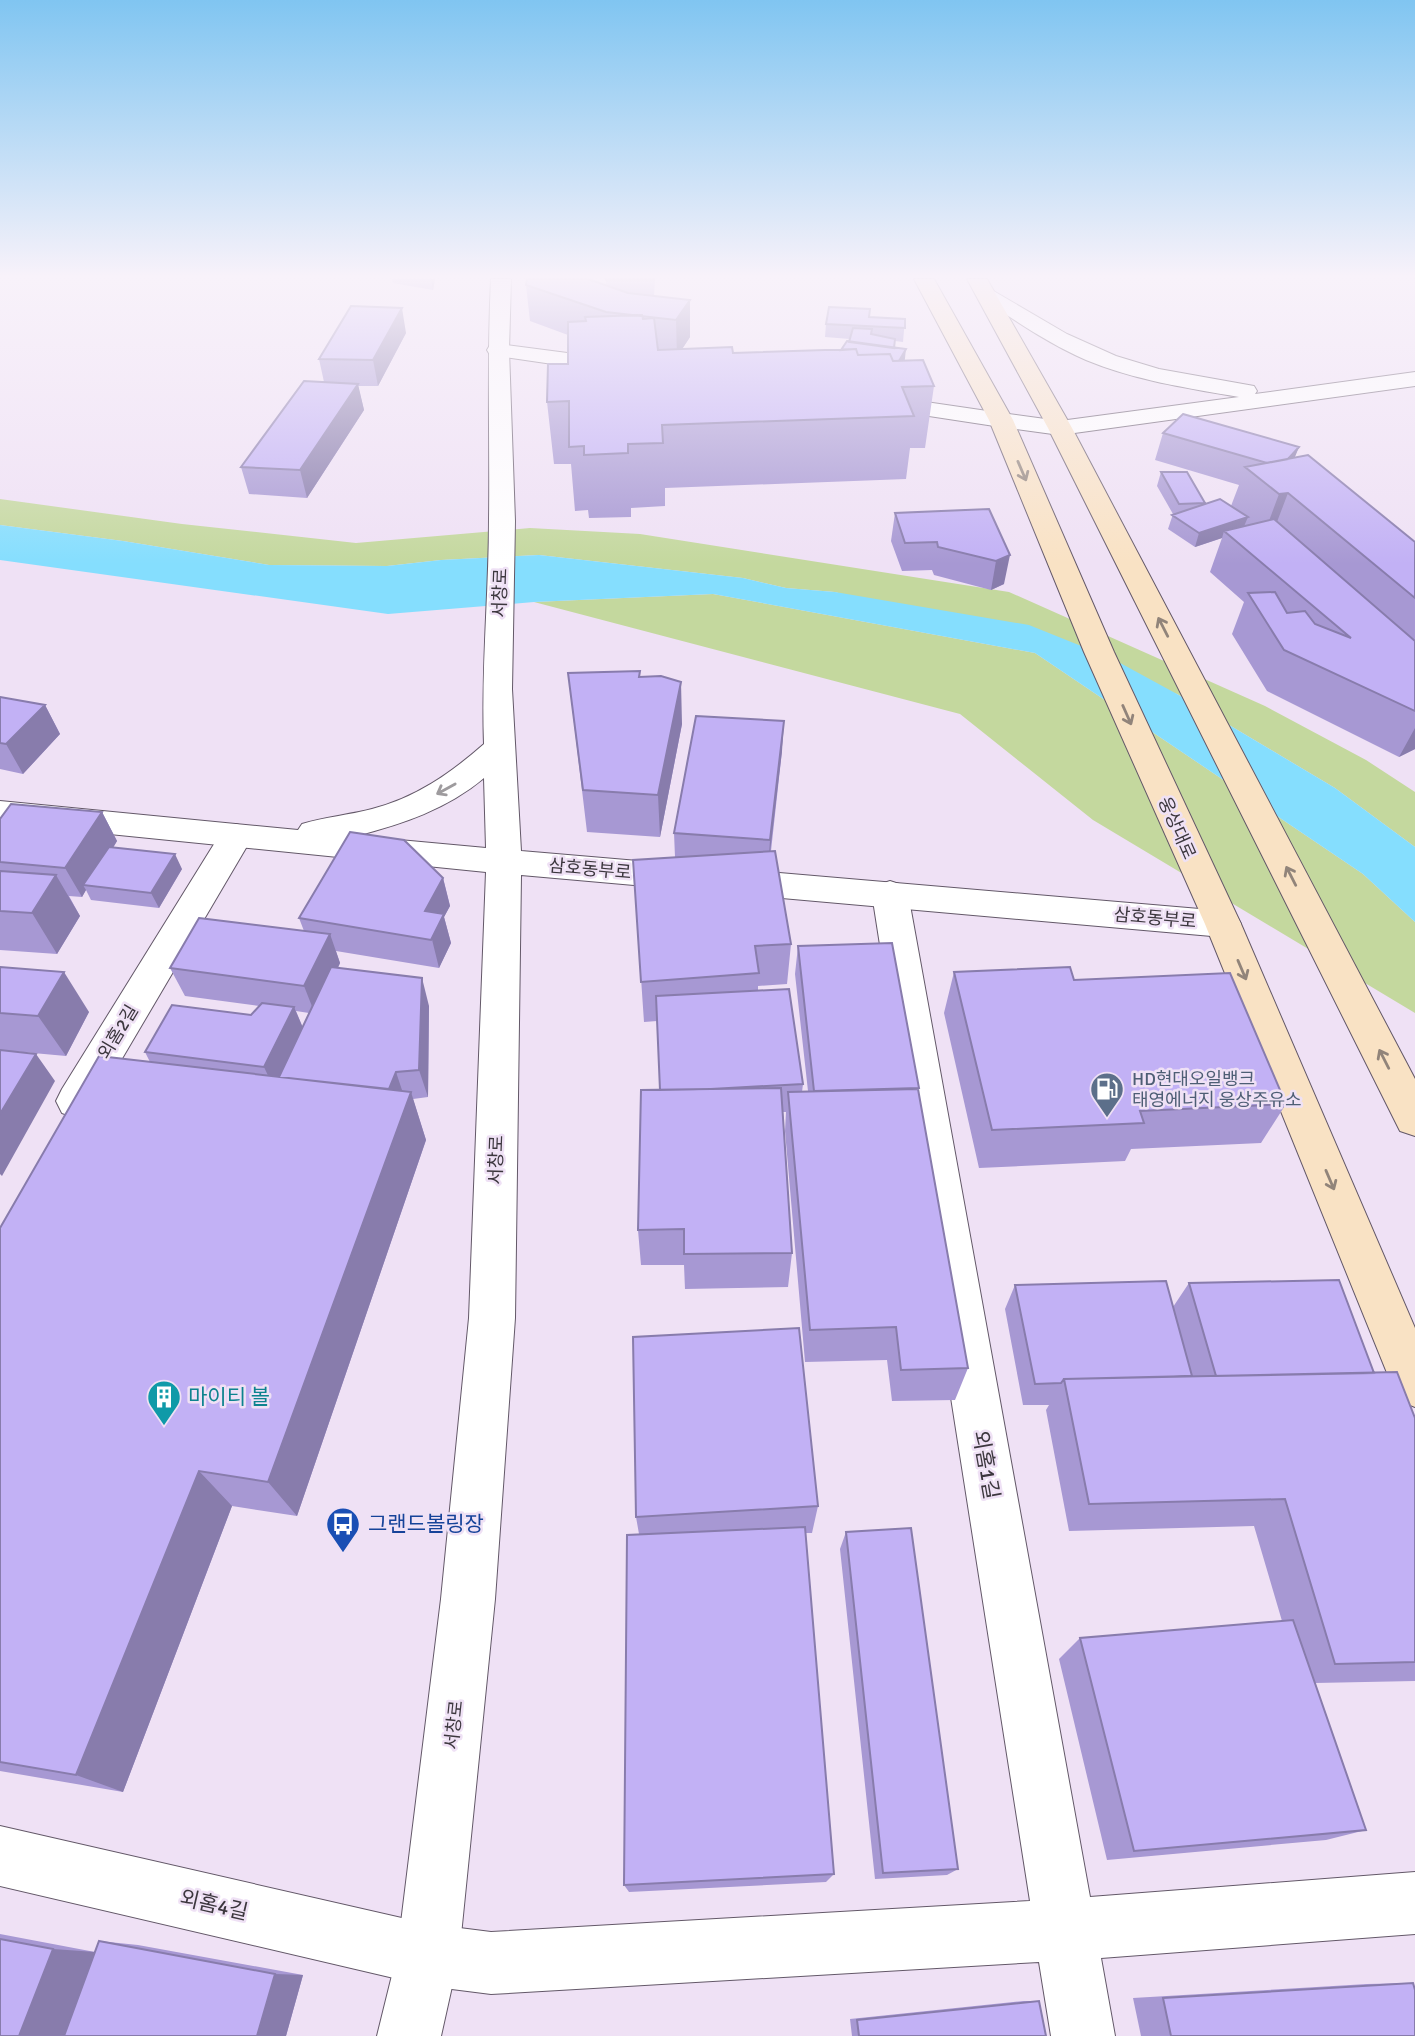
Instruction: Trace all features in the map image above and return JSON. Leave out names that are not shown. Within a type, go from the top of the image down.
[{"type":"main road","name":"웅상대로","points":[[977,374],[1001,419],[1099,652],[1223,925],[1415,1384]]},
{"type":"main road","points":[[1030,374],[1195,687],[1415,1119]]},
{"type":"street","name":"서창로","points":[[409,2036],[428,1955],[468,1599],[492,1318],[504,862],[497,674],[502,521],[499,374]]},
{"type":"street","points":[[1157,374],[1279,397]]},
{"type":"street","points":[[851,399],[1060,428],[1415,379]]},
{"type":"street","points":[[250,837],[372,820],[416,806],[457,783],[499,747]]},
{"type":"street","name":"삼호동부로","points":[[0,812],[504,862],[1223,925]]},
{"type":"street","name":"외홈2길","points":[[57,1133],[250,837]]},
{"type":"street","name":"외홈1길","points":[[890,894],[1083,2036]]},
{"type":"street","name":"외홈4길","points":[[0,1856],[428,1955],[491,1963],[1064,1930],[1415,1903]]},
{"type":"green space","points":[[0,499],[182,524],[356,543],[530,528],[640,534],[1009,592],[1265,706],[1366,760],[1415,792],[1415,847],[1335,788],[1177,694],[835,592],[786,588],[743,578],[539,555],[387,566],[269,565],[123,541],[0,525]]},
{"type":"green space","points":[[713,594],[1035,653],[1363,874],[1415,922],[1415,1013],[1093,820],[960,714],[534,602]]},
{"type":"water","points":[[0,525],[123,541],[269,565],[387,566],[539,555],[743,578],[786,588],[835,592],[1029,625],[1111,658],[1177,694],[1335,788],[1415,847],[1415,922],[1363,874],[1035,653],[713,594],[534,602],[388,614],[0,560]]},
{"type":"building","points":[[548,374],[929,374],[934,386],[902,387],[914,416],[662,425],[663,443],[628,444],[628,453],[584,455],[584,446],[569,447],[569,401],[547,402]]},
{"type":"building","points":[[304,381],[358,384],[300,470],[241,467]]},
{"type":"building","points":[[1183,414],[1299,447],[1288,459],[1267,463],[1163,433]]},
{"type":"building","points":[[1308,455],[1415,542],[1415,598],[1288,493],[1279,494],[1245,467]]},
{"type":"building","points":[[1161,472],[1187,472],[1205,503],[1179,504]]},
{"type":"building","points":[[1220,499],[1248,517],[1199,533],[1172,515]]},
{"type":"building","points":[[989,509],[1010,555],[996,561],[938,547],[937,542],[905,543],[895,513]]},
{"type":"building","points":[[1274,519],[1415,641],[1415,711],[1284,650],[1248,593],[1275,592],[1287,613],[1305,611],[1315,624],[1351,638],[1224,531]]},
{"type":"building","points":[[640,671],[639,677],[661,676],[681,682],[658,795],[583,790],[568,673]]},
{"type":"building","points":[[0,697],[45,705],[6,744],[0,743]]},
{"type":"building","points":[[696,716],[784,721],[770,840],[674,833]]},
{"type":"building","points":[[11,804],[102,812],[65,868],[0,862],[0,819]]},
{"type":"building","points":[[350,832],[404,840],[443,878],[425,911],[444,914],[431,940],[299,918]]},
{"type":"building","points":[[109,847],[175,854],[151,893],[83,885]]},
{"type":"building","points":[[775,851],[791,944],[755,946],[759,973],[641,982],[633,860]]},
{"type":"building","points":[[0,871],[56,875],[32,913],[0,911]]},
{"type":"building","points":[[199,918],[330,934],[304,986],[170,968]]},
{"type":"building","points":[[892,943],[919,1088],[814,1091],[798,946]]},
{"type":"building","points":[[0,967],[64,972],[38,1016],[0,1013]]},
{"type":"building","points":[[331,967],[422,978],[419,1070],[396,1072],[389,1089],[279,1077]]},
{"type":"building","points":[[1070,967],[1074,980],[1230,973],[1286,1104],[1140,1111],[1144,1123],[992,1130],[954,972]]},
{"type":"building","points":[[789,989],[803,1084],[660,1090],[656,996]]},
{"type":"building","points":[[262,1003],[294,1007],[264,1067],[145,1052],[172,1005],[251,1015]]},
{"type":"building","points":[[0,1050],[36,1054],[0,1114]]},
{"type":"building","name":"마이티 볼","points":[[99,1056],[411,1092],[268,1482],[199,1471],[76,1775],[0,1762],[0,1228]]},
{"type":"building","points":[[781,1088],[792,1253],[684,1254],[684,1229],[638,1230],[641,1090]]},
{"type":"building","points":[[918,1089],[968,1368],[901,1370],[896,1327],[810,1330],[788,1092]]},
{"type":"building","points":[[1339,1280],[1374,1373],[1216,1376],[1189,1283]]},
{"type":"building","points":[[1166,1281],[1192,1376],[1064,1379],[1061,1383],[1035,1384],[1015,1285]]},
{"type":"building","points":[[799,1328],[818,1506],[636,1517],[633,1337]]},
{"type":"building","points":[[1397,1372],[1415,1418],[1415,1662],[1335,1664],[1285,1499],[1089,1504],[1064,1379]]},
{"type":"building","points":[[805,1527],[834,1874],[624,1885],[627,1535]]},
{"type":"building","points":[[911,1528],[958,1869],[883,1873],[846,1532]]},
{"type":"building","points":[[1293,1620],[1366,1830],[1134,1851],[1080,1638]]},
{"type":"building","points":[[0,1939],[53,1949],[19,2036],[0,2036]]},
{"type":"building","points":[[99,1941],[275,1974],[257,2036],[64,2036]]},
{"type":"building","points":[[1413,1983],[1415,2036],[1171,2036],[1163,1998]]},
{"type":"building","points":[[1039,2001],[1046,2036],[859,2036],[857,2020]]},
{"type":"place","name":"HD현대오일뱅크 태영에너지 웅상주유소","points":[[1107,1119]]},
{"type":"place","name":"마이티 볼","points":[[164,1427]]},
{"type":"place","name":"그랜드볼링장","points":[[343,1554]]}]
